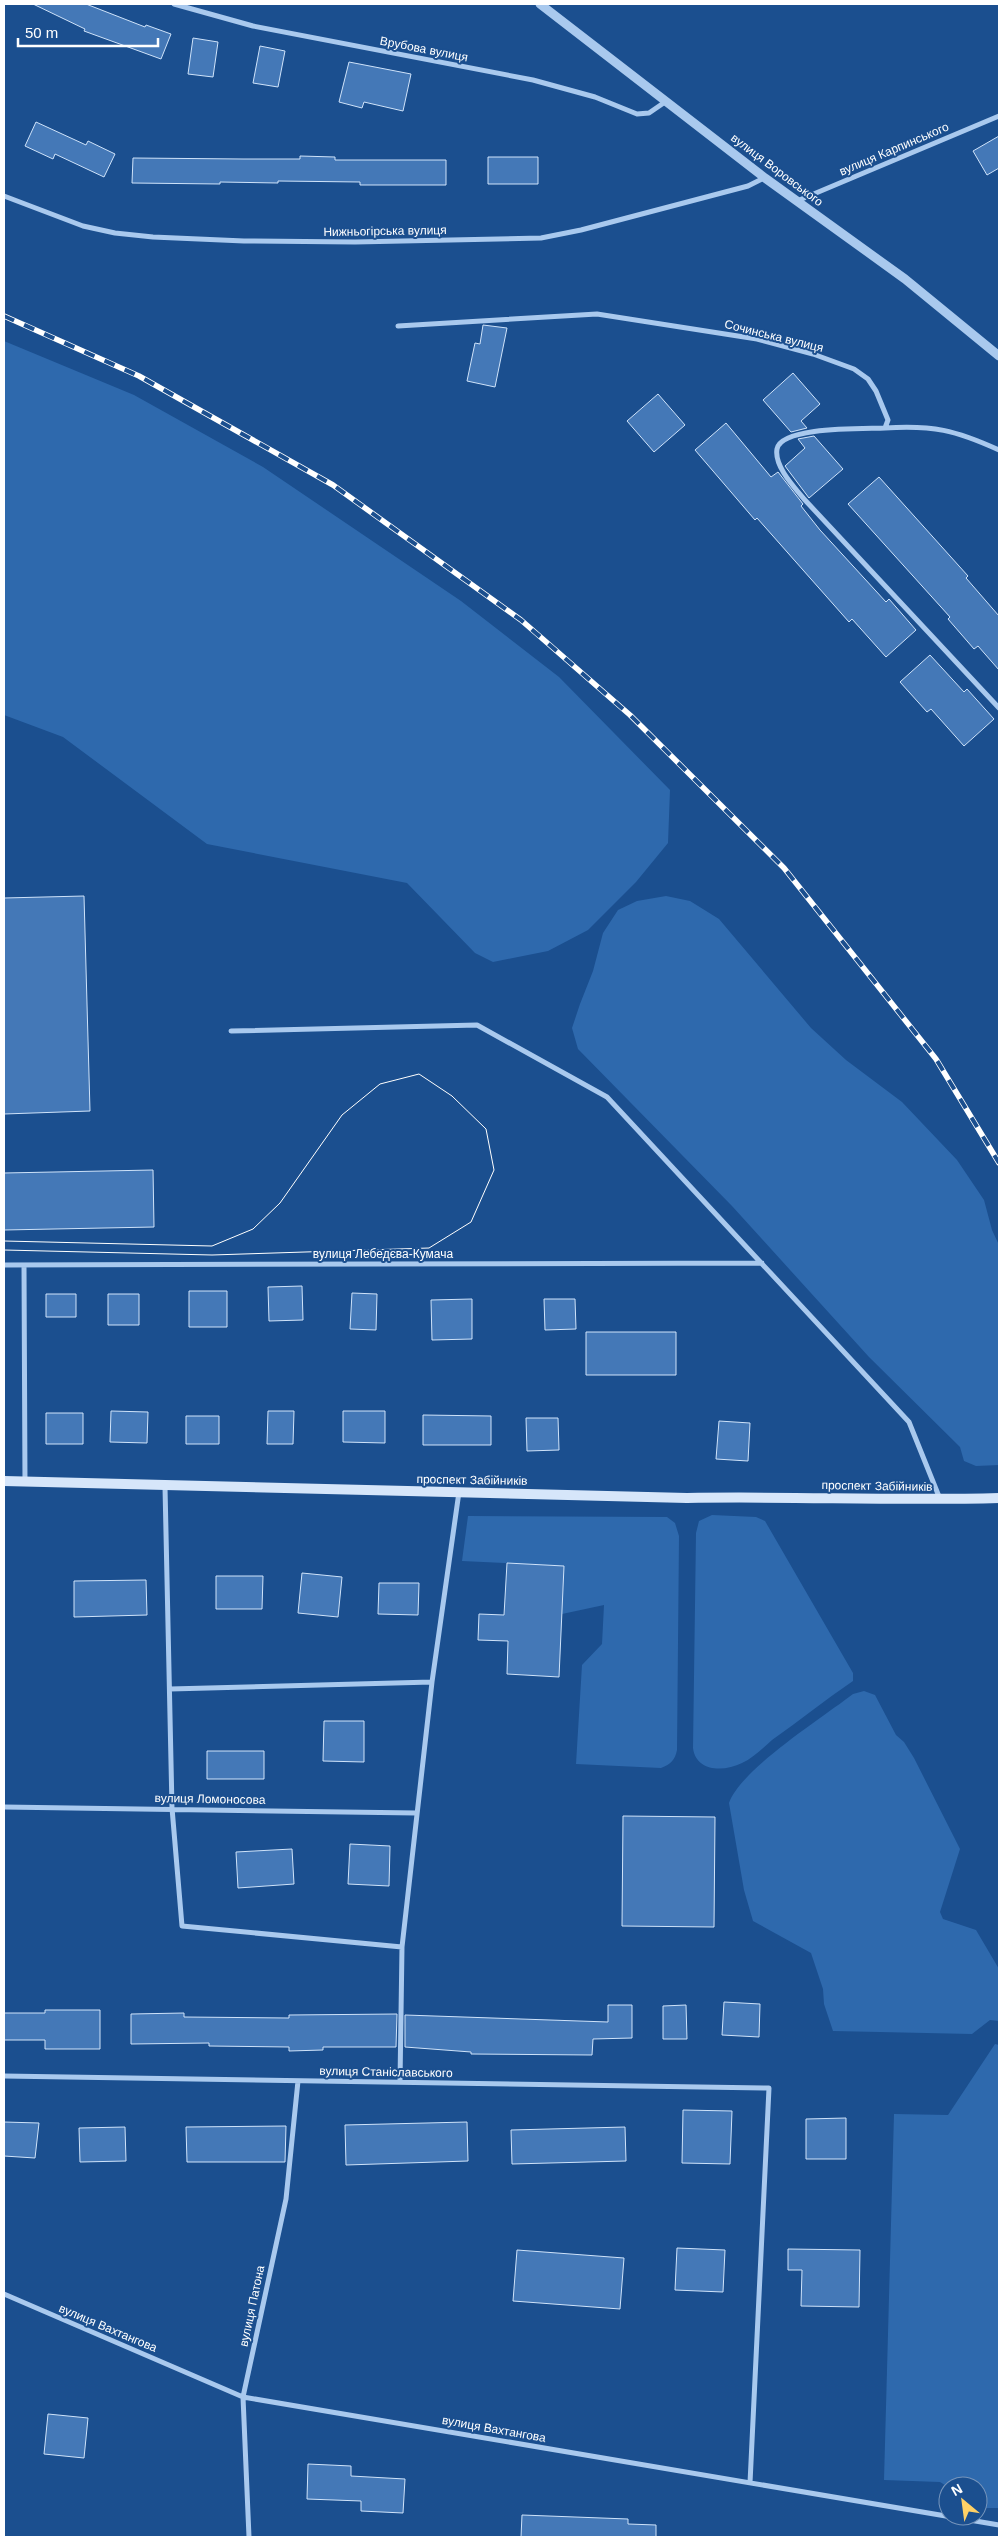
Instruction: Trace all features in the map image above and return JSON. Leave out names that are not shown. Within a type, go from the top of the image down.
[{"type":"main road","name":"проспект Забійників","points":[[4,1481],[165,1487],[687,1498],[770,1496],[940,1500],[999,1498]]},
{"type":"street","name":"Врубова вулиця","points":[[174,4],[253,26],[533,80],[595,97],[637,114],[649,113],[665,102]]},
{"type":"street","name":"вулиця Воровського","points":[[540,4],[765,178],[905,279],[999,356]]},
{"type":"street","name":"вулиця Карпинського","points":[[796,201],[999,116]]},
{"type":"street","name":"Нижньогірська вулиця","points":[[4,196],[83,226],[115,233],[153,237],[244,241],[346,242],[540,238],[581,230],[748,186],[765,178]]},
{"type":"street","name":"Сочинська вулиця","points":[[398,326],[597,314],[757,339],[813,354],[854,369],[868,379],[876,391],[888,420],[885,428]]},
{"type":"street","points":[[999,450],[954,431],[923,426],[839,430],[789,436],[780,442],[777,456],[788,479],[804,499],[999,708]]},
{"type":"street","points":[[231,1031],[477,1025],[607,1098],[909,1422],[940,1500]]},
{"type":"street","name":"вулиця Лебедєва-Кумача","points":[[4,1265],[762,1263]]},
{"type":"street","points":[[24,1265],[25,1482]]},
{"type":"street","points":[[165,1487],[172,1808],[182,1926],[402,1947]]},
{"type":"street","points":[[400,2082],[402,1947],[432,1682],[459,1492]]},
{"type":"street","points":[[170,1690],[432,1682]]},
{"type":"street","name":"вулиця Ломоносова","points":[[4,1807],[416,1812]]},
{"type":"street","name":"вулиця Станіславського","points":[[4,2076],[769,2088],[750,2483]]},
{"type":"street","name":"вулиця Патона","points":[[249,2537],[243,2397],[286,2200],[298,2081]]},
{"type":"street","name":"вулиця Вахтангова","points":[[4,2294],[243,2397],[999,2525]]},
{"type":"shaded area","points":[[4,341],[134,395],[263,467],[461,601],[559,677],[670,790],[668,843],[636,882],[588,930],[548,951],[493,962],[475,953],[407,883],[207,844],[63,737],[4,715]]},
{"type":"shaded area","points":[[666,896],[690,901],[719,919],[811,1028],[846,1060],[902,1102],[957,1160],[984,1200],[992,1230],[999,1245],[999,1465],[976,1466],[964,1461],[960,1447],[869,1357],[732,1206],[578,1049],[572,1028],[593,971],[603,933],[618,910],[637,901]]},
{"type":"shaded area","points":[[712,1515],[756,1517],[765,1521],[853,1673],[853,1681],[772,1740],[758,1753],[735,1766],[719,1769],[705,1766],[699,1762],[693,1748],[696,1533],[699,1521]]},
{"type":"shaded area","points":[[468,1516],[667,1517],[675,1523],[679,1536],[677,1750],[674,1759],[670,1763],[661,1768],[576,1764],[582,1665],[602,1644],[604,1605],[562,1614],[564,1566],[462,1561]]},
{"type":"shaded area","points":[[864,1691],[875,1695],[896,1735],[904,1742],[914,1758],[960,1849],[940,1912],[943,1919],[976,1930],[999,1969],[999,2021],[990,2020],[972,2034],[833,2031],[824,2004],[823,1989],[811,1953],[753,1921],[744,1890],[729,1803],[749,1775],[765,1760],[853,1694]]},
{"type":"shaded area","points":[[995,2044],[999,2045],[999,2508],[988,2508],[988,2476],[938,2476],[938,2482],[884,2480],[894,2114],[948,2115]]},
{"type":"building","points":[[33,4],[86,4],[145,27],[146,25],[171,34],[161,59],[84,31],[85,29]]},
{"type":"building","points":[[193,38],[218,42],[213,77],[188,74]]},
{"type":"building","points":[[260,46],[285,51],[278,87],[253,83]]},
{"type":"building","points":[[349,62],[411,74],[403,111],[364,102],[362,108],[339,102]]},
{"type":"building","points":[[36,122],[86,145],[88,141],[115,154],[104,177],[55,154],[53,159],[25,146]]},
{"type":"building","points":[[999,136],[999,168],[987,175],[973,151]]},
{"type":"building","points":[[300,156],[335,157],[335,160],[446,160],[446,185],[360,185],[360,182],[278,181],[278,183],[220,182],[220,184],[132,183],[133,158],[300,159]]},
{"type":"building","points":[[488,157],[538,157],[538,184],[488,184]]},
{"type":"building","points":[[483,325],[507,328],[495,387],[467,381],[475,343],[480,344]]},
{"type":"building","points":[[793,373],[820,404],[801,421],[807,428],[791,432],[763,400]]},
{"type":"building","points":[[658,394],[685,425],[654,452],[627,421]]},
{"type":"building","points":[[726,423],[771,477],[778,472],[820,530],[886,602],[889,599],[916,630],[886,657],[852,619],[849,622],[757,518],[755,520],[695,450]]},
{"type":"building","points":[[814,436],[843,469],[809,498],[785,466],[805,448],[798,439]]},
{"type":"building","points":[[879,477],[968,576],[966,578],[999,616],[999,670],[978,646],[974,649],[948,619],[950,617],[848,504]]},
{"type":"building","points":[[930,655],[964,692],[967,689],[994,719],[964,746],[931,709],[927,712],[900,682]]},
{"type":"building","points":[[84,896],[90,1111],[4,1114],[4,898]]},
{"type":"building","points":[[153,1170],[154,1227],[4,1230],[4,1173]]},
{"type":"building","points":[[302,1286],[303,1320],[269,1321],[268,1287]]},
{"type":"building","points":[[189,1291],[227,1291],[227,1327],[189,1327]]},
{"type":"building","points":[[352,1293],[377,1294],[376,1330],[350,1329]]},
{"type":"building","points":[[46,1294],[76,1294],[76,1317],[46,1317]]},
{"type":"building","points":[[108,1294],[139,1294],[139,1325],[108,1325]]},
{"type":"building","points":[[472,1299],[472,1339],[432,1340],[431,1300]]},
{"type":"building","points":[[544,1299],[575,1299],[576,1329],[545,1330]]},
{"type":"building","points":[[586,1332],[676,1332],[676,1375],[586,1375]]},
{"type":"building","points":[[111,1411],[148,1412],[147,1443],[110,1442]]},
{"type":"building","points":[[268,1411],[294,1411],[293,1444],[267,1444]]},
{"type":"building","points":[[343,1411],[385,1411],[385,1443],[343,1442]]},
{"type":"building","points":[[46,1413],[83,1413],[83,1444],[46,1444]]},
{"type":"building","points":[[423,1415],[491,1416],[491,1445],[423,1445]]},
{"type":"building","points":[[186,1416],[219,1416],[219,1444],[186,1444]]},
{"type":"building","points":[[526,1418],[558,1418],[559,1450],[527,1451]]},
{"type":"building","points":[[719,1421],[750,1423],[748,1461],[716,1459]]},
{"type":"building","points":[[507,1563],[564,1566],[559,1677],[507,1674],[508,1641],[478,1640],[479,1614],[504,1615]]},
{"type":"building","points":[[302,1573],[342,1577],[338,1617],[298,1613]]},
{"type":"building","points":[[216,1576],[263,1576],[262,1609],[216,1609]]},
{"type":"building","points":[[146,1580],[147,1615],[74,1617],[74,1581]]},
{"type":"building","points":[[379,1583],[419,1583],[418,1615],[378,1614]]},
{"type":"building","points":[[324,1721],[364,1721],[364,1762],[323,1761]]},
{"type":"building","points":[[207,1751],[264,1751],[264,1779],[207,1779]]},
{"type":"building","points":[[623,1816],[715,1817],[714,1927],[622,1926]]},
{"type":"building","points":[[350,1844],[390,1846],[389,1886],[348,1884]]},
{"type":"building","points":[[292,1849],[294,1884],[238,1888],[236,1852]]},
{"type":"building","points":[[724,2002],[760,2004],[759,2037],[722,2035]]},
{"type":"building","points":[[608,2005],[632,2005],[632,2038],[593,2039],[592,2055],[471,2054],[471,2052],[405,2047],[405,2015],[608,2022]]},
{"type":"building","points":[[686,2005],[687,2039],[663,2039],[663,2006]]},
{"type":"building","points":[[45,2010],[100,2010],[100,2049],[45,2049],[45,2040],[4,2040],[4,2013],[45,2013]]},
{"type":"building","points":[[184,2013],[184,2017],[289,2018],[289,2015],[397,2014],[396,2047],[323,2047],[323,2050],[289,2051],[289,2047],[209,2046],[209,2043],[131,2044],[131,2014]]},
{"type":"building","points":[[683,2110],[732,2111],[730,2164],[682,2163]]},
{"type":"building","points":[[846,2118],[846,2159],[806,2159],[806,2119]]},
{"type":"building","points":[[4,2122],[39,2123],[35,2158],[4,2156]]},
{"type":"building","points":[[467,2122],[468,2161],[346,2165],[345,2125]]},
{"type":"building","points":[[286,2126],[285,2162],[187,2162],[186,2127]]},
{"type":"building","points":[[125,2127],[126,2161],[80,2162],[79,2128]]},
{"type":"building","points":[[625,2127],[626,2161],[512,2164],[511,2130]]},
{"type":"building","points":[[677,2248],[725,2250],[723,2292],[675,2290]]},
{"type":"building","points":[[788,2249],[860,2250],[859,2307],[801,2306],[802,2270],[788,2270]]},
{"type":"building","points":[[517,2250],[624,2258],[620,2309],[513,2301]]},
{"type":"building","points":[[48,2414],[88,2418],[84,2458],[44,2454]]},
{"type":"building","points":[[308,2464],[351,2466],[351,2476],[405,2479],[403,2513],[361,2511],[361,2501],[307,2499]]},
{"type":"building","points":[[522,2515],[628,2519],[628,2524],[656,2525],[656,2537],[521,2537]]},
{"type":"tram line","points":[[4,1241],[212,1246],[253,1229],[280,1203],[342,1115],[380,1084],[419,1074],[452,1096],[486,1129],[494,1170],[471,1222],[429,1248],[212,1255],[4,1250]]},
{"type":"railway","points":[[4,316],[139,376],[333,485],[521,620],[630,715],[784,868],[936,1059],[999,1163]]}]
